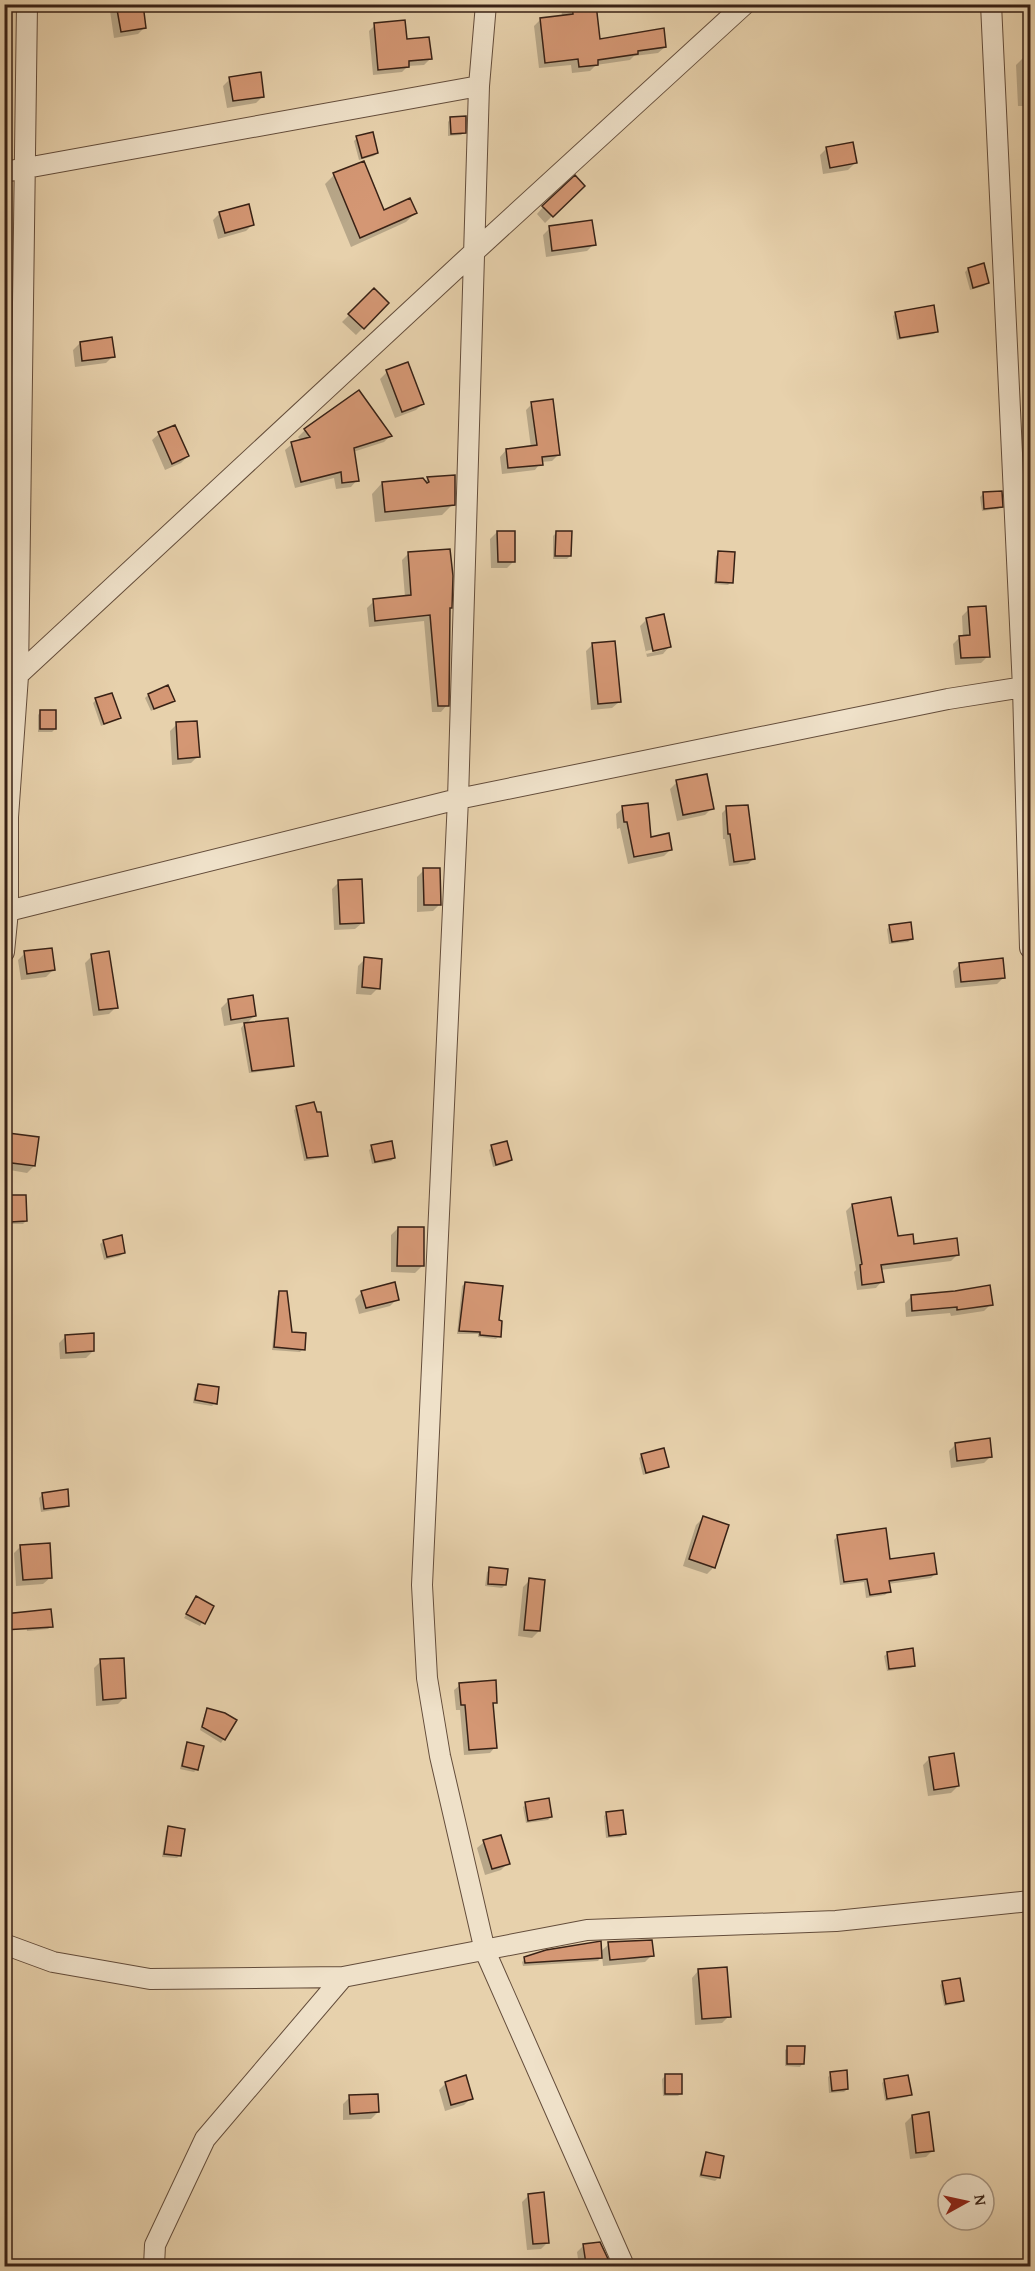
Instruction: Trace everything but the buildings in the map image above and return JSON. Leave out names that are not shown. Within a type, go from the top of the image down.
[{"type":"street","points":[[4,952],[8,911],[8,817],[25,169],[27,4]]},
{"type":"street","points":[[486,4],[479,86],[458,799],[422,1585],[427,1678],[440,1756],[486,1951],[624,2266]]},
{"type":"street","points":[[11,682],[745,4]]},
{"type":"street","points":[[991,4],[1027,687],[1030,948]]},
{"type":"street","points":[[4,172],[479,86]]},
{"type":"street","points":[[4,652],[11,682]]},
{"type":"street","points":[[8,911],[458,799],[948,699],[1027,687]]},
{"type":"street","points":[[4,1944],[53,1962],[150,1979],[343,1977],[587,1930],[836,1921],[1030,1901]]},
{"type":"street","points":[[154,2266],[155,2245],[205,2139],[343,1977]]}]
